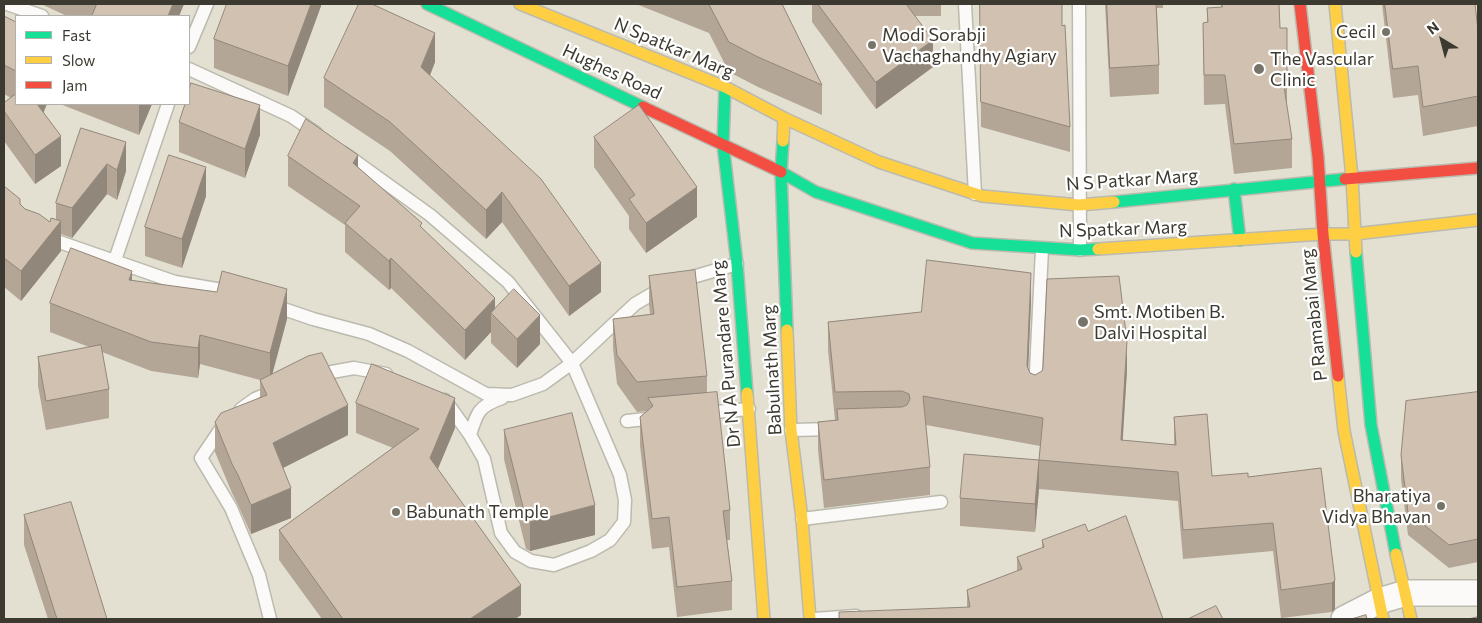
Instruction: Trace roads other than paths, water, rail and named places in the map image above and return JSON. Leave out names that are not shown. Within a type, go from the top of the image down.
[{"type":"main road","name":"Hughes Road","points":[[427,4],[781,172]]},
{"type":"main road","name":"N Spatkar Marg","points":[[520,4],[725,87],[784,118]]},
{"type":"main road","name":"P Ramabai Marg","points":[[1300,4],[1318,157],[1323,234],[1358,428],[1381,610]]},
{"type":"main road","name":"P Ramabai Marg","points":[[1335,4],[1352,178],[1357,276],[1358,428],[1396,555],[1411,619]]},
{"type":"main road","name":"Dr N A Purandare Marg","points":[[725,87],[723,144],[737,264],[764,619]]},
{"type":"main road","name":"N S Patkar Marg","points":[[784,118],[879,162],[982,196],[1079,205],[1319,181]]},
{"type":"main road","name":"Babulnath Marg","points":[[784,118],[781,172],[791,430],[802,519],[810,619]]},
{"type":"main road","points":[[1319,181],[1478,168]]},
{"type":"main road","name":"N Spatkar Marg","points":[[781,172],[816,192],[972,243],[1042,249],[1080,250],[1323,234],[1355,234],[1478,220]]},
{"type":"main road","points":[[1234,190],[1240,240]]},
{"type":"street","points":[[1344,619],[1381,610],[1406,593],[1478,593]]},
{"type":"lane","points":[[7,4],[39,15]]},
{"type":"lane","points":[[190,45],[207,4]]},
{"type":"lane","points":[[965,4],[975,194]]},
{"type":"lane","points":[[1079,4],[1080,250]]},
{"type":"lane","points":[[190,69],[291,116],[430,215],[508,282],[572,363],[620,475],[625,500],[624,522],[610,540],[591,551],[554,565],[531,561],[515,552],[500,533],[484,459],[470,435],[445,400],[437,395]]},
{"type":"lane","points":[[115,260],[168,105]]},
{"type":"lane","points":[[37,234],[175,282],[232,291],[313,319],[369,334],[408,351],[486,394],[512,395]]},
{"type":"lane","points":[[1035,394],[1042,249]]},
{"type":"lane","points":[[470,435],[476,415],[487,403],[543,384],[572,363],[635,304],[669,284],[737,264]]},
{"type":"lane","points":[[301,378],[354,368],[395,376]]},
{"type":"lane","points":[[270,619],[259,574],[231,508],[201,458],[228,418],[255,399],[286,385]]},
{"type":"lane","points":[[694,414],[749,409]]},
{"type":"lane","points":[[627,421],[665,417]]},
{"type":"lane","points":[[791,430],[843,428]]},
{"type":"lane","points":[[802,519],[941,502]]},
{"type":"lane","points":[[814,619],[869,615]]},
{"type":"place","name":"Cecil","points":[[1386,32]]},
{"type":"place","name":"Modi Sorabji Vachaghandhy Agiary","points":[[872,45]]},
{"type":"place","name":"The Vascular Clinic","points":[[1259,69]]},
{"type":"place","name":"Smt. Motiben B. Dalvi Hospital","points":[[1083,322]]},
{"type":"place","name":"Bharatiya Vidya Bhavan","points":[[1441,506]]},
{"type":"place","name":"Babunath Temple","points":[[396,512]]}]
